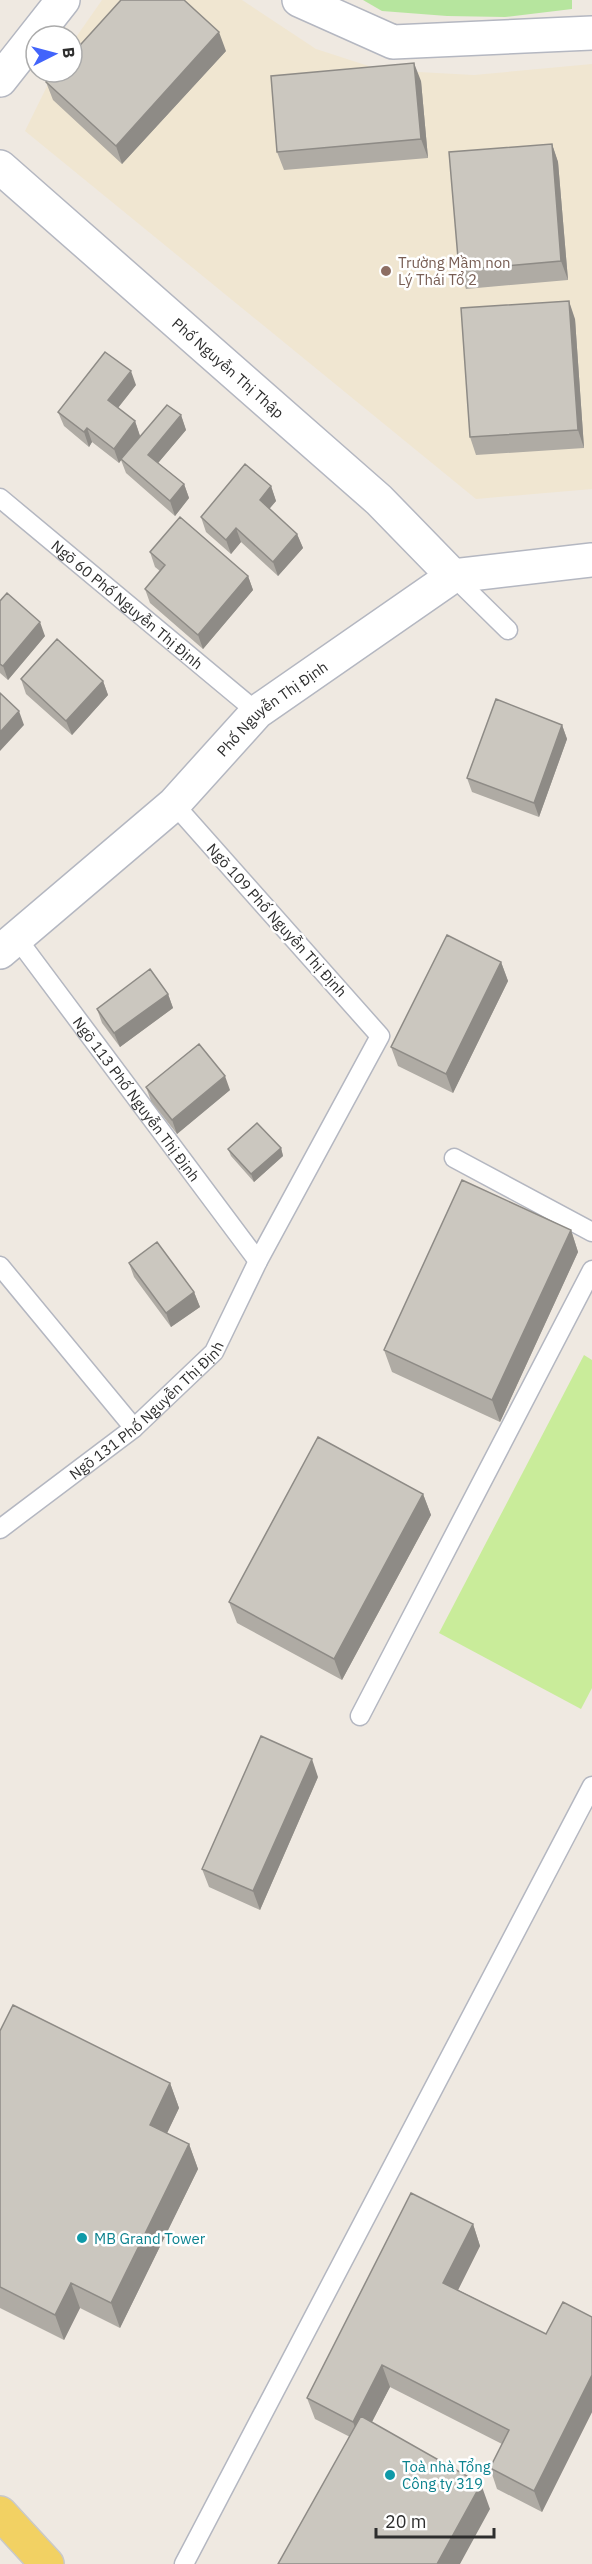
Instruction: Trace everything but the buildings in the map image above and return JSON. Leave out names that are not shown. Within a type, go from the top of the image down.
[{"type":"main road","points":[[0,2513],[47,2564]]},
{"type":"street","points":[[0,80],[63,0]]},
{"type":"street","points":[[298,0],[393,42],[592,33]]},
{"type":"street","name":"Phố Nguyễn Thị Thập","points":[[0,167],[379,500],[453,576]]},
{"type":"street","name":"Phố Nguyễn Thị Định","points":[[8,944],[174,804],[256,712],[366,639],[453,576],[592,560]]},
{"type":"lane","name":"Ngõ 60 Phố Nguyễn Thị Định","points":[[0,498],[256,712]]},
{"type":"lane","points":[[453,576],[508,630]]},
{"type":"lane","name":"Ngõ 109 Phố Nguyễn Thị Định","points":[[174,804],[380,1036]]},
{"type":"lane","name":"Ngõ 113 Phố Nguyễn Thị Định","points":[[8,944],[258,1261]]},
{"type":"lane","name":"Ngõ 131 Phố Nguyễn Thị Định","points":[[0,1529],[134,1428],[214,1352],[258,1261],[380,1036]]},
{"type":"lane","points":[[454,1158],[592,1232]]},
{"type":"lane","points":[[0,1267],[134,1428]]},
{"type":"lane","points":[[360,1716],[592,1270]]},
{"type":"lane","points":[[184,2564],[592,1786]]},
{"type":"shaded area","name":"Trường Mầm non Lý Thái Tổ 2","points":[[102,0],[242,0],[316,49],[381,70],[474,75],[592,64],[592,489],[476,499],[25,131],[48,84],[84,84],[84,26]]},
{"type":"green space","points":[[363,0],[572,0],[572,9],[505,17],[447,16],[382,11]]},
{"type":"green space","points":[[584,1355],[592,1360],[592,1688],[581,1709],[439,1633]]},
{"type":"place","name":"Trường Mầm non Lý Thái Tổ 2","points":[[386,271]]},
{"type":"place","name":"MB Grand Tower","points":[[82,2238]]},
{"type":"place","name":"Toà nhà Tổng Công ty 319","points":[[390,2475]]}]
